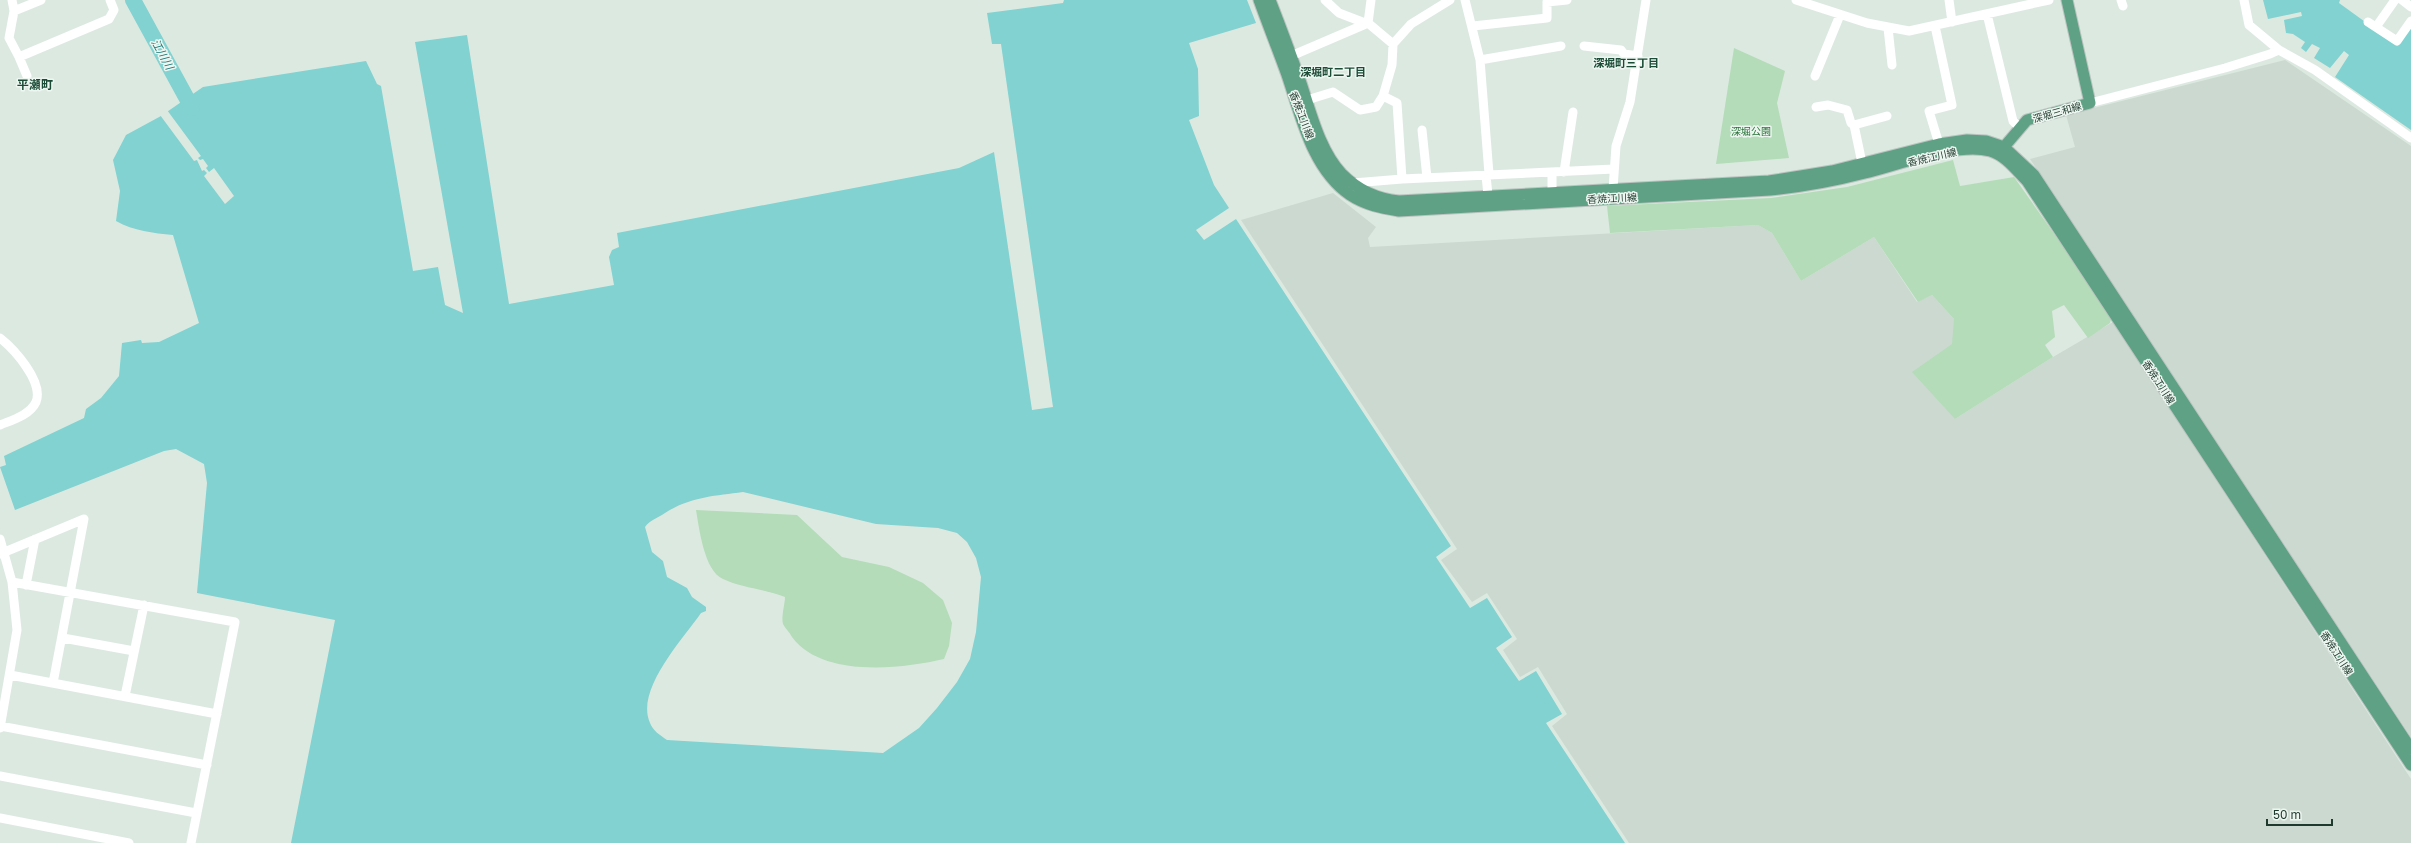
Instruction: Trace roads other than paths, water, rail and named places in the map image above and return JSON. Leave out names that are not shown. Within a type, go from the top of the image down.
[{"type":"main road","name":"香焼江川線","points":[[1259,0],[1306,130],[1326,171],[1339,179],[1353,184],[1384,204],[1399,211],[1770,190],[1858,174],[1950,151],[1978,149],[1996,153],[2027,181],[2411,765]]},
{"type":"main road","name":"香焼江川線","points":[[1270,0],[1306,100],[1325,147],[1335,165],[1339,179],[1350,195],[1367,205],[1488,192],[1552,192],[1769,181],[1832,171],[1862,160],[1938,144],[1976,140],[2004,147],[2034,175],[2411,749]]},
{"type":"main road","name":"深堀三和線","points":[[2004,147],[2016,125],[2088,96],[2067,0]]},
{"type":"street","points":[[12,0],[14,11],[9,38],[27,76]]},
{"type":"street","points":[[14,11],[41,0]]},
{"type":"street","points":[[19,57],[109,19],[114,10],[110,0]]},
{"type":"street","points":[[1324,0],[1339,13],[1366,23],[1393,44]]},
{"type":"street","points":[[1366,23],[1371,0]]},
{"type":"street","points":[[1306,100],[1333,92],[1360,110],[1376,107],[1383,96],[1392,65],[1393,44],[1410,24],[1450,0]]},
{"type":"street","points":[[1465,0],[1473,26],[1480,60],[1489,174],[1486,176],[1488,192]]},
{"type":"street","points":[[1473,26],[1547,18],[1547,2],[1566,0]]},
{"type":"street","points":[[1613,188],[1616,146],[1630,102],[1646,0]]},
{"type":"street","points":[[1796,0],[1840,15],[1888,28],[1909,31],[2049,0]]},
{"type":"street","points":[[1949,0],[1952,22]]},
{"type":"street","points":[[2244,0],[2249,24],[2260,35],[2275,47],[2315,70],[2411,138]]},
{"type":"street","points":[[2376,27],[2395,0]]},
{"type":"street","points":[[2402,0],[2411,7]]},
{"type":"street","points":[[1987,14],[2009,108],[2016,125]]},
{"type":"street","points":[[1815,76],[1840,15]]},
{"type":"street","points":[[2368,22],[2397,41],[2411,21]]},
{"type":"street","points":[[1291,56],[1366,23]]},
{"type":"street","points":[[1935,26],[1952,105],[1929,111],[1938,144]]},
{"type":"street","points":[[1888,28],[1892,65]]},
{"type":"street","points":[[1480,60],[1561,46]]},
{"type":"street","points":[[1584,46],[1620,50],[1624,54],[1638,56]]},
{"type":"street","points":[[2088,96],[2225,68],[2270,54],[2275,47]]},
{"type":"street","points":[[1383,96],[1397,103],[1402,179]]},
{"type":"street","points":[[1816,107],[1828,105],[1847,110],[1851,123],[1854,125],[1862,160]]},
{"type":"street","points":[[1564,172],[1573,112]]},
{"type":"street","points":[[1854,125],[1887,116]]},
{"type":"street","points":[[1422,130],[1427,178]]},
{"type":"street","points":[[1353,184],[1402,179],[1614,169]]},
{"type":"street","points":[[1552,173],[1552,192]]},
{"type":"street","points":[[0,338],[17,352],[24,362],[37,395],[36,403],[29,410],[0,425]]},
{"type":"street","points":[[2,553],[84,519],[54,683]]},
{"type":"street","points":[[0,539],[2,553],[12,582],[17,630],[0,727],[206,766]]},
{"type":"street","points":[[26,585],[35,539]]},
{"type":"street","points":[[12,582],[235,622],[190,843]]},
{"type":"street","points":[[125,696],[144,605]]},
{"type":"street","points":[[63,638],[134,651]]},
{"type":"street","points":[[10,675],[217,714]]},
{"type":"street","points":[[0,776],[196,813]]},
{"type":"street","points":[[0,818],[129,843]]},
{"type":"water","points":[[1064,0],[1247,0],[1256,23],[1189,43],[1198,69],[1199,116],[1189,120],[1214,185],[1229,208],[1196,230],[1204,240],[1236,219],[1451,546],[1436,557],[1470,608],[1487,598],[1512,637],[1496,648],[1519,681],[1536,671],[1562,714],[1546,723],[1625,843],[291,843],[335,620],[197,593],[207,483],[204,464],[176,449],[164,451],[15,510],[0,467],[6,465],[4,456],[84,418],[86,409],[101,398],[119,376],[122,343],[141,340],[142,343],[159,342],[199,323],[173,235],[137,229],[116,221],[120,191],[113,160],[126,135],[161,116],[203,87],[366,61],[377,84],[381,86],[413,271],[438,267],[445,305],[463,313],[415,42],[467,35],[509,304],[614,285],[609,257],[612,250],[619,247],[617,233],[959,168],[994,152],[1032,410],[1053,407],[1001,44],[992,44],[987,13],[1063,3]],"holes":[[[743,492],[876,524],[938,528],[957,533],[967,542],[976,558],[981,577],[976,632],[970,659],[957,682],[919,728],[883,753],[667,740],[655,731],[651,726],[647,710],[649,696],[655,681],[663,665],[701,613],[706,611],[706,607],[692,597],[687,588],[667,577],[663,561],[652,552],[645,527],[647,525],[674,508],[693,500]]]},
{"type":"water","points":[[2263,0],[2340,0],[2339,3],[2397,45],[2411,25],[2411,130],[2335,77],[2349,55],[2344,51],[2330,68],[2314,58],[2320,48],[2312,44],[2306,52],[2301,48],[2305,42],[2293,34],[2286,33],[2284,20],[2302,16],[2301,12],[2268,19]]},
{"type":"waterway","name":"江川川","points":[[133,0],[192,108]]},
{"type":"district","name":"深堀町三丁目","points":[[1626,62]]},
{"type":"district","name":"深堀町二丁目","points":[[1333,71]]},
{"type":"district","name":"平瀬町","points":[[35,84]]},
{"type":"park label","name":"深堀公園","points":[[1751,131]]}]
